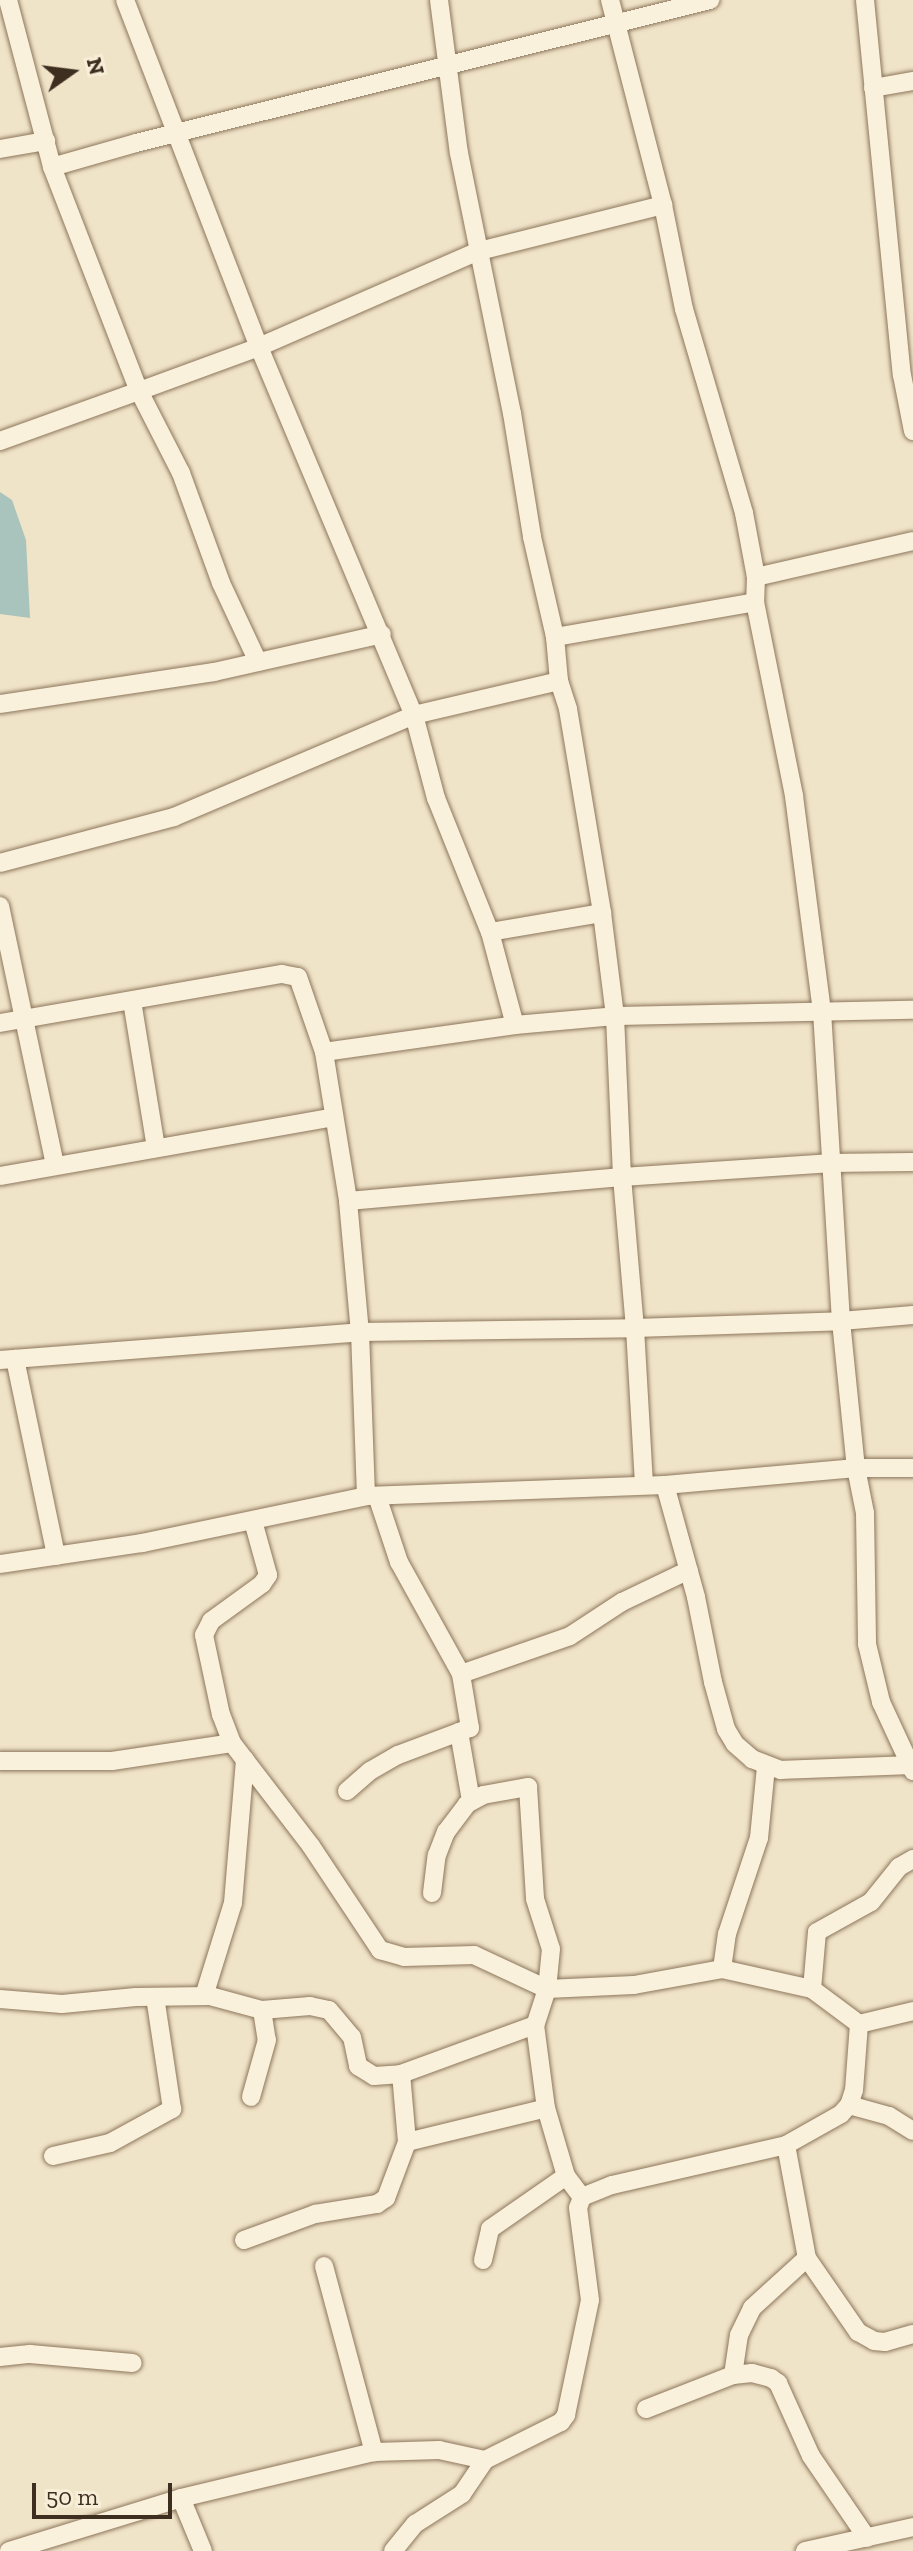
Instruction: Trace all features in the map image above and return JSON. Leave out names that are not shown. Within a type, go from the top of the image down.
[{"type":"street","points":[[8,0],[52,167],[139,391],[181,473],[221,583],[258,662]]},
{"type":"street","points":[[125,0],[174,134],[259,347],[414,715],[436,798],[490,932],[515,1025]]},
{"type":"street","points":[[439,0],[455,130],[532,537],[555,637],[559,681],[568,709],[602,913],[615,1016],[622,1177],[644,1484]]},
{"type":"street","points":[[610,0],[663,205],[684,309],[744,513],[756,577],[755,602],[794,796],[822,1011],[841,1321],[856,1468],[865,1513],[870,1663],[881,1702],[911,1768],[781,1770],[766,1766],[735,1744],[726,1729],[689,1570],[665,1485]]},
{"type":"street","points":[[52,167],[710,0]]},
{"type":"street","points":[[865,0],[902,375],[913,431]]},
{"type":"street","points":[[873,88],[913,81]]},
{"type":"street","points":[[0,149],[46,141]]},
{"type":"street","points":[[0,441],[259,347],[479,251],[663,205]]},
{"type":"street","points":[[756,577],[913,541]]},
{"type":"street","points":[[555,637],[755,602]]},
{"type":"street","points":[[0,704],[214,672],[382,634]]},
{"type":"street","points":[[0,863],[174,817],[414,715],[559,681]]},
{"type":"street","points":[[0,906],[55,1165]]},
{"type":"street","points":[[490,932],[602,913]]},
{"type":"street","points":[[0,1023],[292,973],[303,983],[324,1052],[348,1201],[372,1496],[399,1562],[461,1674],[471,1721],[470,1728],[398,1755],[370,1771],[347,1791]]},
{"type":"street","points":[[132,1001],[156,1148]]},
{"type":"street","points":[[324,1052],[515,1025],[615,1016],[913,1010]]},
{"type":"street","points":[[0,1176],[333,1117]]},
{"type":"street","points":[[348,1201],[622,1177],[833,1163],[913,1162]]},
{"type":"street","points":[[56,1556],[8,1359],[360,1332],[635,1328],[841,1321],[913,1315]]},
{"type":"street","points":[[0,1564],[253,1521],[372,1496],[665,1485],[856,1468],[913,1468]]},
{"type":"street","points":[[253,1521],[268,1575],[262,1584],[211,1621],[204,1635],[221,1715],[232,1743],[319,1858],[380,1950],[404,1957],[474,1955],[547,1989],[634,1985],[722,1969],[812,1989],[859,2024]]},
{"type":"street","points":[[461,1674],[570,1636],[622,1602],[689,1570]]},
{"type":"street","points":[[459,1732],[471,1801]]},
{"type":"street","points":[[0,1761],[112,1761],[232,1743]]},
{"type":"street","points":[[204,1996],[233,1903],[245,1759]]},
{"type":"street","points":[[722,1969],[727,1934],[759,1838],[766,1766]]},
{"type":"street","points":[[432,1893],[437,1855],[446,1832],[471,1801],[525,1786],[530,1788],[535,1899],[551,1949],[547,1989],[535,2025],[546,2108],[566,2176],[582,2197]]},
{"type":"street","points":[[812,1989],[817,1932],[871,1902],[899,1867],[913,1859]]},
{"type":"street","points":[[0,1999],[62,2004],[204,1996],[262,2010],[310,2006],[329,2010],[352,2037],[362,2070],[374,2076],[401,2074],[535,2025]]},
{"type":"street","points":[[53,2156],[110,2143],[172,2109],[155,1997]]},
{"type":"street","points":[[251,2097],[267,2040],[262,2010]]},
{"type":"street","points":[[859,2024],[913,2011]]},
{"type":"street","points":[[393,2551],[415,2524],[462,2494],[485,2460],[561,2422],[569,2410],[590,2300],[578,2208],[582,2197],[612,2185],[786,2145],[841,2114],[849,2105],[854,2090],[859,2024]]},
{"type":"street","points":[[244,2240],[315,2214],[382,2202],[389,2192],[407,2142],[401,2074]]},
{"type":"street","points":[[849,2105],[889,2116],[913,2131]]},
{"type":"street","points":[[407,2142],[546,2108]]},
{"type":"street","points":[[786,2145],[807,2258],[858,2332],[874,2341],[885,2342],[913,2334]]},
{"type":"street","points":[[483,2260],[490,2229],[566,2176]]},
{"type":"street","points":[[733,2375],[739,2335],[752,2308],[807,2258]]},
{"type":"street","points":[[324,2266],[374,2452]]},
{"type":"street","points":[[0,2357],[30,2354],[133,2363]]},
{"type":"street","points":[[646,2409],[733,2375],[761,2375],[778,2383],[811,2456],[867,2538]]},
{"type":"street","points":[[9,2551],[181,2498],[374,2452],[439,2450],[485,2460]]},
{"type":"street","points":[[181,2498],[203,2551]]},
{"type":"street","points":[[805,2551],[913,2527]]},
{"type":"water","points":[[0,492],[12,500],[26,540],[30,618],[0,614]]}]
